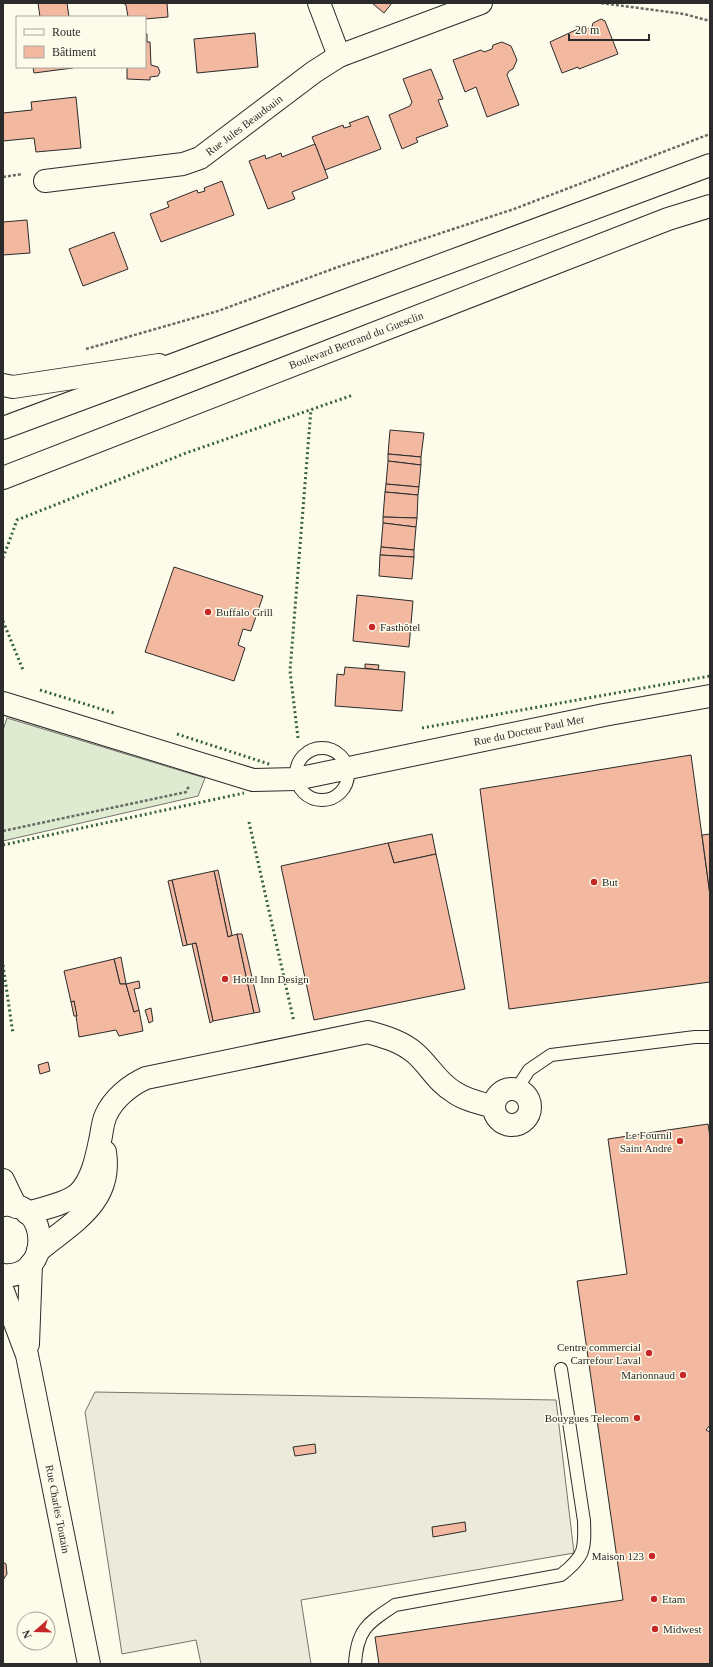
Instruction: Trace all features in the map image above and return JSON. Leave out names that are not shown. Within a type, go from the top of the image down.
[{"type":"street","points":[[319,3],[339,56]]},
{"type":"street","name":"Rue Jules Beaudouin","points":[[45,181],[183,164],[200,158],[314,72],[339,56],[482,3]]},
{"type":"street","points":[[3,428],[710,166]]},
{"type":"street","name":"Boulevard Bertrand du Guesclin","points":[[3,478],[668,218],[710,206]]},
{"type":"street","points":[[3,385],[13,387],[182,361]]},
{"type":"street","name":"Rue du Docteur Paul Mer","points":[[3,703],[253,780],[296,779],[604,715],[710,696]]},
{"type":"street","points":[[15,1208],[61,1202],[79,1193],[91,1174],[98,1153],[105,1115],[117,1099],[134,1084],[146,1078],[368,1032],[394,1039],[416,1053],[437,1078],[454,1092],[476,1102],[494,1107]]},
{"type":"street","points":[[505,1090],[516,1090],[526,1095],[530,1106],[530,1112],[524,1121],[519,1124],[507,1125],[498,1118],[494,1107],[495,1102],[500,1093],[505,1090]]},
{"type":"street","points":[[3,1275],[15,1274],[83,1216],[94,1203],[104,1184],[106,1168],[102,1131]]},
{"type":"street","name":"Rue Charles Toutain","points":[[3,1180],[15,1208],[34,1221],[39,1230],[40,1241],[35,1258],[27,1355]]},
{"type":"street","name":"Rue Charles Toutain","points":[[3,1291],[27,1355],[89,1664]]},
{"type":"lane","points":[[516,1090],[529,1070],[551,1055],[695,1037],[710,1037]]},
{"type":"lane","points":[[355,1664],[356,1651],[361,1631],[377,1617],[396,1605],[561,1575],[575,1564],[584,1546],[584,1521],[561,1369]]},
{"type":"path","points":[[601,3],[684,14],[710,21]]},
{"type":"path","points":[[84,350],[218,310],[338,266],[514,209],[710,134]]},
{"type":"path","points":[[3,831],[186,792],[200,764]]},
{"type":"green space","points":[[7,718],[205,778],[198,796],[3,841],[3,730]]},
{"type":"shaded area","points":[[95,1392],[556,1400],[574,1553],[301,1600],[311,1664],[201,1664],[196,1640],[122,1654],[85,1412]]},
{"type":"building","points":[[38,3],[67,3],[69,16],[40,16]]},
{"type":"building","points":[[123,3],[167,3],[168,17],[146,19],[146,16],[128,16],[126,5]]},
{"type":"building","points":[[372,3],[392,3],[384,13]]},
{"type":"building","points":[[601,19],[605,21],[618,54],[579,69],[578,67],[562,73],[550,42],[582,27],[583,30],[592,27],[593,23]]},
{"type":"building","points":[[255,33],[258,67],[197,73],[194,39]]},
{"type":"building","points":[[147,34],[147,42],[150,42],[151,65],[158,67],[160,72],[158,76],[150,77],[150,80],[127,79],[127,68],[146,68]]},
{"type":"building","points":[[502,42],[511,46],[517,60],[513,69],[509,71],[507,75],[519,105],[487,117],[476,87],[465,92],[453,60],[481,50],[484,52],[492,49],[493,45]]},
{"type":"building","points":[[33,68],[73,68],[34,73]]},
{"type":"building","points":[[431,69],[443,99],[438,100],[448,126],[416,138],[418,142],[402,149],[389,115],[410,106],[412,102],[403,79]]},
{"type":"building","points":[[76,97],[81,148],[36,152],[34,138],[3,141],[3,113],[32,110],[31,102]]},
{"type":"building","points":[[368,116],[381,149],[325,170],[312,137],[343,125],[344,128],[351,126],[349,123]]},
{"type":"building","points":[[315,144],[328,178],[292,192],[295,199],[268,209],[249,161],[265,155],[266,159],[281,153],[282,157]]},
{"type":"building","points":[[222,181],[234,215],[161,242],[150,214],[169,207],[167,202],[197,190],[198,193],[205,191],[204,188]]},
{"type":"building","points":[[27,220],[30,253],[3,255],[3,222]]},
{"type":"building","points":[[114,232],[128,269],[83,286],[69,249]]},
{"type":"building","points":[[390,430],[424,433],[421,457],[388,454]]},
{"type":"building","points":[[388,454],[421,457],[421,465],[388,461]]},
{"type":"building","points":[[388,461],[421,465],[419,487],[386,484]]},
{"type":"building","points":[[386,484],[419,487],[418,495],[385,492]]},
{"type":"building","points":[[385,492],[418,495],[417,518],[383,517]]},
{"type":"building","points":[[383,517],[417,518],[416,527],[383,523]]},
{"type":"building","points":[[383,523],[416,527],[414,550],[381,547]]},
{"type":"building","points":[[381,547],[414,550],[414,557],[380,555]]},
{"type":"building","points":[[380,555],[414,557],[412,579],[379,576]]},
{"type":"building","name":"Buffalo Grill","points":[[174,567],[263,596],[251,631],[243,629],[238,645],[245,648],[234,681],[145,652]]},
{"type":"building","points":[[357,595],[413,601],[409,647],[353,641]]},
{"type":"building","points":[[365,664],[379,665],[378,670],[365,668]]},
{"type":"building","points":[[345,667],[405,672],[402,711],[335,706],[337,674],[344,675]]},
{"type":"building","points":[[691,755],[710,895],[710,982],[509,1009],[480,789]]},
{"type":"building","points":[[432,834],[436,854],[394,863],[388,843]]},
{"type":"building","points":[[710,834],[710,895],[702,835]]},
{"type":"building","points":[[388,843],[394,863],[436,854],[465,989],[314,1020],[281,866]]},
{"type":"building","points":[[218,870],[232,935],[228,937],[214,871]]},
{"type":"building","name":"Hotel Inn Design","points":[[214,871],[228,937],[237,934],[254,1013],[213,1021],[196,943],[187,945],[172,880]]},
{"type":"building","points":[[172,880],[187,945],[183,946],[168,881]]},
{"type":"building","points":[[237,934],[242,934],[260,1012],[254,1013]]},
{"type":"building","points":[[196,943],[213,1021],[210,1023],[192,944]]},
{"type":"building","points":[[121,957],[126,984],[120,984],[114,959]]},
{"type":"building","points":[[114,959],[120,984],[126,984],[134,1012],[139,1010],[143,1031],[119,1036],[116,1030],[79,1037],[74,1001],[71,1002],[64,971]]},
{"type":"building","points":[[139,981],[140,988],[134,989],[139,1010],[134,1012],[126,984]]},
{"type":"building","points":[[74,1001],[77,1016],[74,1016],[71,1002]]},
{"type":"building","points":[[151,1008],[153,1021],[149,1023],[145,1010]]},
{"type":"building","points":[[48,1062],[50,1071],[40,1074],[38,1065]]},
{"type":"building","name":"Centre commercial Carrefour Laval","points":[[708,1124],[710,1137],[710,1425],[706,1430],[710,1432],[710,1664],[379,1664],[375,1637],[623,1600],[577,1281],[627,1274],[608,1139]]},
{"type":"building","points":[[315,1444],[316,1453],[295,1456],[293,1447]]},
{"type":"building","points":[[465,1522],[466,1531],[433,1537],[432,1527]]},
{"type":"building","points":[[3,1562],[6,1564],[7,1574],[3,1580]]},
{"type":"hedge","points":[[3,558],[17,520],[186,453],[353,395]]},
{"type":"hedge","points":[[298,738],[290,671],[311,409]]},
{"type":"hedge","points":[[3,621],[23,670]]},
{"type":"hedge","points":[[422,728],[710,676]]},
{"type":"hedge","points":[[40,690],[114,713]]},
{"type":"hedge","points":[[177,734],[272,765]]},
{"type":"hedge","points":[[3,845],[244,793]]},
{"type":"hedge","points":[[249,822],[294,1022]]},
{"type":"hedge","points":[[3,965],[13,1034]]},
{"type":"place","name":"Buffalo Grill","points":[[208,612]]},
{"type":"place","name":"Fasthôtel","points":[[372,627]]},
{"type":"place","name":"But","points":[[594,882]]},
{"type":"place","name":"Hotel Inn Design","points":[[225,979]]},
{"type":"place","name":"Le Fournil Saint André","points":[[680,1141]]},
{"type":"place","name":"Centre commercial Carrefour Laval","points":[[649,1353]]},
{"type":"place","name":"Marionnaud","points":[[683,1375]]},
{"type":"place","name":"Bouygues Telecom","points":[[637,1418]]},
{"type":"place","name":"Maison 123","points":[[652,1556]]},
{"type":"place","name":"Etam","points":[[654,1599]]},
{"type":"place","name":"Midwest","points":[[655,1629]]}]
